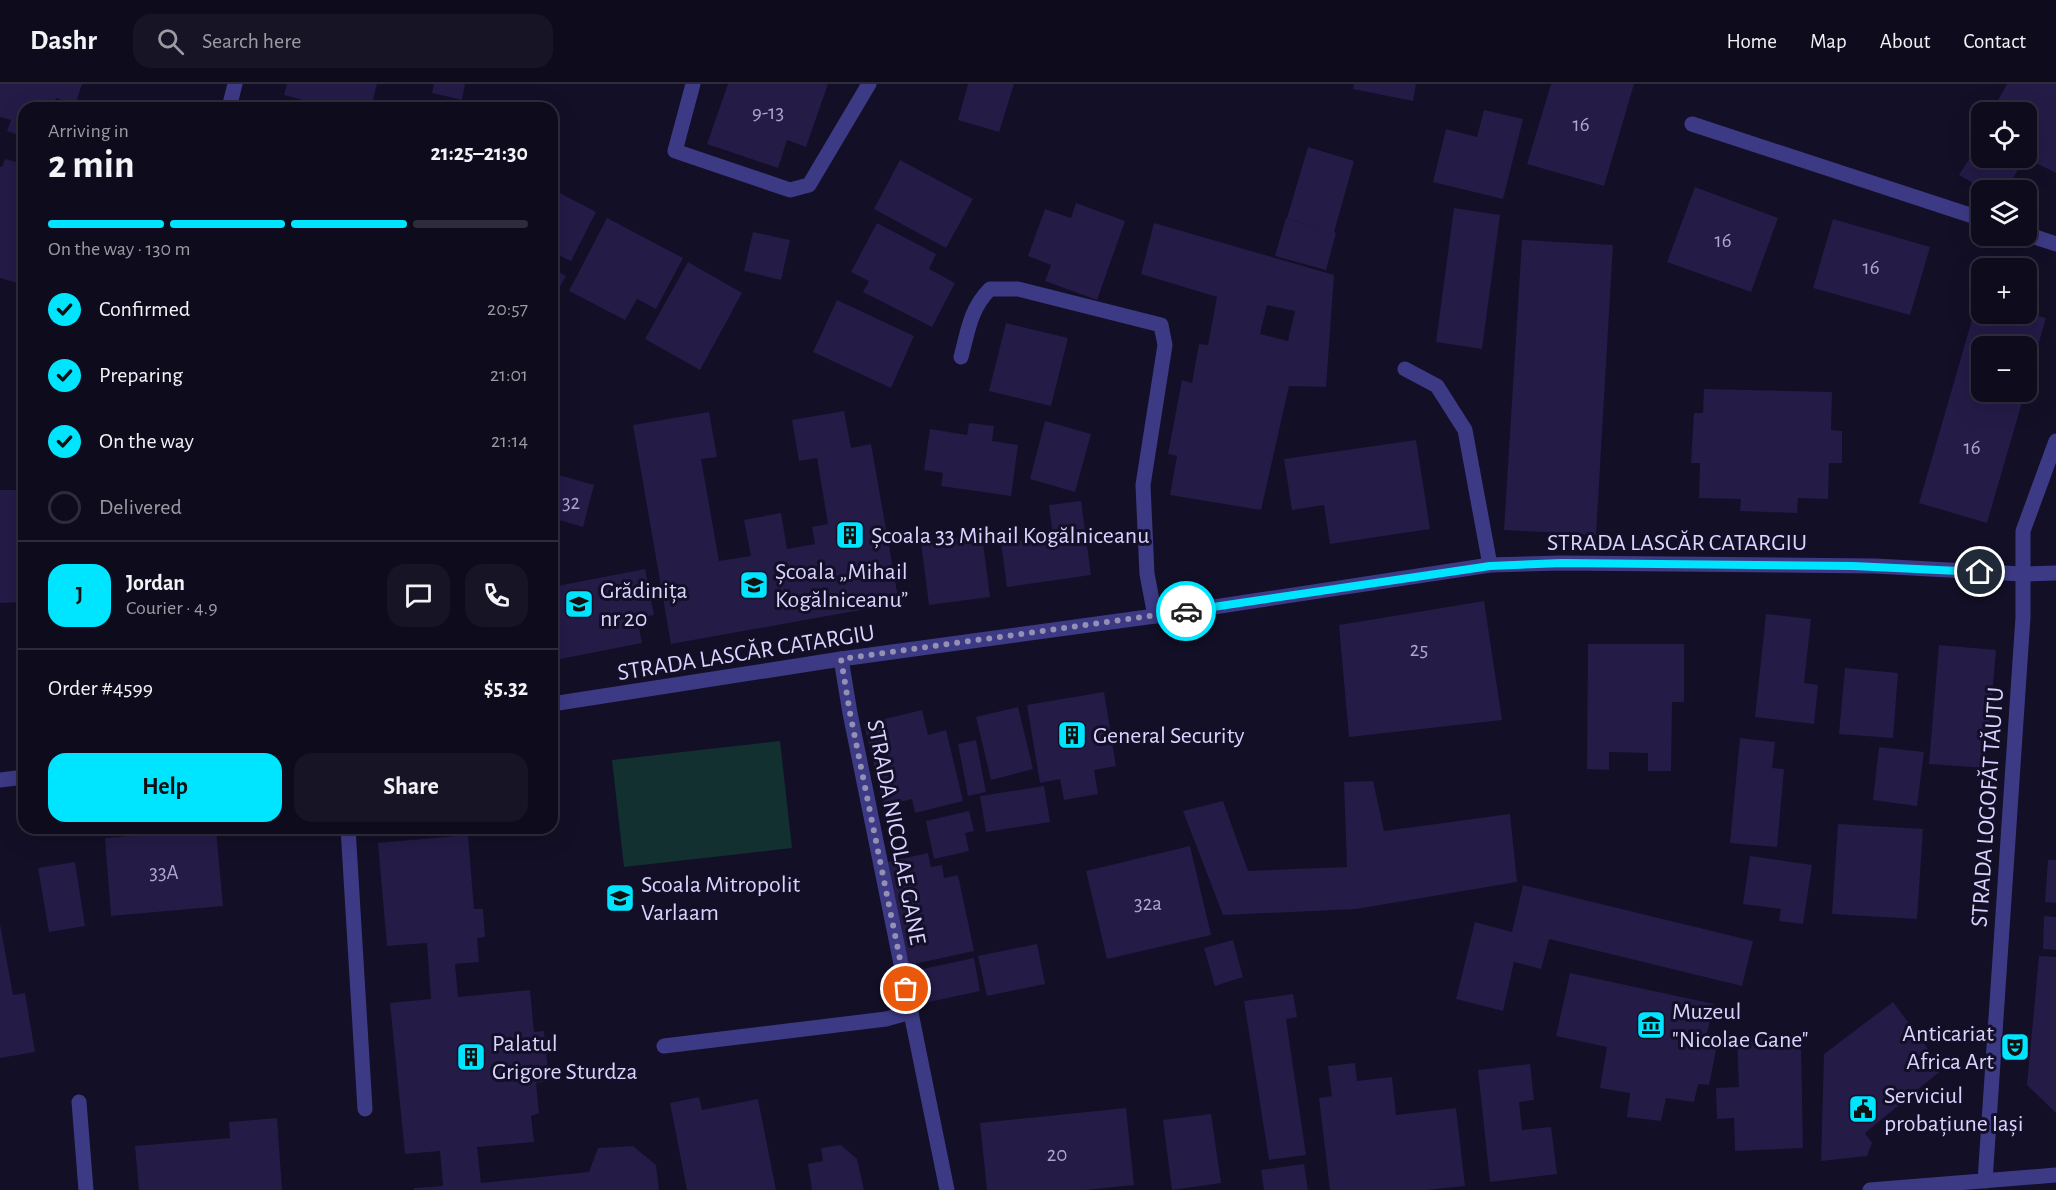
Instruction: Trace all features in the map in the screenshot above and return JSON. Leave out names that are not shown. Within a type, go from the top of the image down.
[{"type":"street","points":[[230,102],[235,84]]},
{"type":"street","points":[[693,84],[675,151],[790,190],[809,185],[869,84]]},
{"type":"street","points":[[1692,124],[1971,215]]},
{"type":"street","points":[[2037,238],[2056,244]]},
{"type":"street","points":[[961,357],[972,313],[990,288],[1018,289],[1161,325],[1165,345],[1143,485],[1147,574],[1155,615]]},
{"type":"street","points":[[1405,369],[1437,386],[1465,430],[1490,566]]},
{"type":"street","name":"STRADA LOGOFĂT TĂUTU","points":[[1985,1181],[2023,617],[2023,531],[2056,441]]},
{"type":"street","name":"STRADA LASCĂR CATARGIU","points":[[558,703],[841,659],[1490,566],[1562,563],[1875,566],[2022,574],[2056,573]]},
{"type":"street","name":"STRADA NICOLAE GANE","points":[[841,659],[947,1190]]},
{"type":"street","points":[[0,780],[18,778]]},
{"type":"street","points":[[348,834],[365,1108]]},
{"type":"street","points":[[664,1046],[886,1019],[911,1012]]},
{"type":"street","points":[[79,1102],[86,1190]]},
{"type":"street","points":[[1870,1190],[2056,1175]]},
{"type":"green space","points":[[780,741],[792,848],[624,867],[612,760]]},
{"type":"building","points":[[0,84],[82,84],[76,102],[56,98],[55,102],[18,102],[18,135],[7,131],[11,120],[0,117]]},
{"type":"building","points":[[287,84],[377,84],[372,102],[310,102],[284,95]]},
{"type":"building","points":[[434,84],[465,84],[462,100],[432,93]]},
{"type":"building","points":[[728,84],[828,84],[806,147],[787,140],[778,168],[707,144]]},
{"type":"building","points":[[968,84],[1014,84],[999,132],[958,120]]},
{"type":"building","points":[[1354,84],[1416,84],[1413,101],[1353,89]]},
{"type":"building","points":[[1551,84],[1634,84],[1604,186],[1527,164]]},
{"type":"building","points":[[2007,84],[2056,84],[2056,173],[2037,164],[2037,102],[1997,102]]},
{"type":"building","points":[[1484,110],[1523,119],[1503,199],[1433,182],[1446,129],[1477,137]]},
{"type":"building","points":[[1308,147],[1354,161],[1326,270],[1275,256],[1286,218],[1325,230],[1287,218]]},
{"type":"building","points":[[1971,156],[1971,168],[2019,168],[2012,180],[1971,180],[1971,182],[1959,175]]},
{"type":"building","points":[[5,159],[18,162],[18,283],[0,278],[0,167]]},
{"type":"building","points":[[900,160],[973,199],[946,248],[874,209]]},
{"type":"building","points":[[1695,187],[1778,218],[1751,292],[1667,262]]},
{"type":"building","points":[[558,192],[596,212],[571,261],[558,255]]},
{"type":"building","points":[[1076,203],[1125,221],[1097,300],[1045,281],[1051,265],[1028,256],[1045,209],[1071,218]]},
{"type":"building","points":[[1454,208],[1500,215],[1482,349],[1436,342]]},
{"type":"building","points":[[607,218],[683,258],[656,309],[637,299],[625,320],[569,291]]},
{"type":"building","points":[[1833,219],[1930,247],[1910,315],[1813,288]]},
{"type":"building","points":[[877,223],[936,254],[929,269],[955,283],[932,327],[863,292],[869,281],[851,272]]},
{"type":"building","points":[[1154,223],[1334,275],[1326,387],[1289,386],[1261,510],[1170,495],[1177,456],[1168,454],[1182,380],[1192,383],[1199,344],[1208,345],[1217,297],[1141,274]],"holes":[[[1267,305],[1295,311],[1288,341],[1260,334]]]},
{"type":"building","points":[[753,232],[790,240],[781,280],[744,271]]},
{"type":"building","points":[[1522,240],[1613,245],[1596,535],[1504,530]]},
{"type":"building","points":[[688,262],[742,293],[700,370],[645,339]]},
{"type":"building","points":[[558,271],[566,276],[558,291]]},
{"type":"building","points":[[837,300],[914,336],[891,388],[813,352]]},
{"type":"building","points":[[2037,316],[2046,318],[2037,349],[2037,336],[1971,336],[1971,402],[2022,402],[1987,523],[1919,503],[1971,323],[2037,324]]},
{"type":"building","points":[[1006,323],[1068,338],[1051,406],[989,391]]},
{"type":"building","points":[[1704,389],[1832,392],[1831,430],[1842,431],[1842,463],[1829,463],[1828,499],[1798,498],[1797,513],[1740,511],[1741,499],[1699,498],[1700,463],[1691,463],[1694,413],[1703,413]]},
{"type":"building","name":"Școala 33 Mihail Kogălniceanu","points":[[844,411],[851,448],[871,444],[899,603],[671,644],[633,425],[709,412],[717,457],[701,459],[719,561],[751,556],[744,520],[781,513],[787,549],[815,544],[812,527],[828,524],[817,458],[799,461],[792,420]]},
{"type":"building","points":[[1045,421],[1091,434],[1075,492],[1030,479]]},
{"type":"building","points":[[969,423],[994,426],[992,441],[1018,445],[1011,496],[941,486],[943,473],[924,470],[930,429],[967,435]]},
{"type":"building","points":[[1416,440],[1430,529],[1330,544],[1324,505],[1292,510],[1284,459]]},
{"type":"building","points":[[558,475],[594,485],[583,527],[558,520]]},
{"type":"building","points":[[0,490],[18,490],[18,602],[0,603]]},
{"type":"building","points":[[1081,501],[1091,575],[1007,587],[1001,543],[1053,536],[1049,505]]},
{"type":"building","points":[[982,535],[990,597],[929,605],[921,543]]},
{"type":"building","points":[[645,569],[654,615],[637,618],[642,643],[560,659],[558,586]]},
{"type":"building","points":[[1484,601],[1502,720],[1349,737],[1339,625]]},
{"type":"building","points":[[1766,614],[1811,619],[1804,683],[1818,685],[1814,724],[1755,717]]},
{"type":"building","points":[[1588,644],[1684,644],[1684,702],[1672,702],[1671,771],[1648,771],[1648,753],[1609,752],[1609,770],[1587,769]]},
{"type":"building","points":[[1939,645],[1996,650],[1986,768],[1929,764]]},
{"type":"building","points":[[1845,668],[1898,673],[1893,738],[1839,734]]},
{"type":"building","name":"General Security","points":[[1104,692],[1116,766],[1094,770],[1098,794],[1064,800],[1060,779],[1040,783],[1027,705]]},
{"type":"building","points":[[1018,707],[1033,769],[991,780],[976,717]]},
{"type":"building","points":[[922,710],[928,735],[946,730],[963,801],[915,813],[912,799],[884,806],[864,724]]},
{"type":"building","points":[[1740,738],[1775,742],[1772,768],[1784,769],[1777,847],[1730,843]]},
{"type":"building","points":[[976,740],[986,792],[968,796],[958,744]]},
{"type":"building","points":[[1879,747],[1924,752],[1917,806],[1873,800]]},
{"type":"building","points":[[1373,781],[1384,831],[1510,814],[1517,882],[1356,909],[1223,915],[1183,811],[1223,801],[1248,871],[1347,867],[1344,782]]},
{"type":"building","points":[[1044,786],[1050,822],[986,832],[980,796]]},
{"type":"building","points":[[969,811],[974,831],[965,833],[969,851],[934,859],[926,821]]},
{"type":"building","points":[[1838,824],[1923,829],[1917,919],[1832,914]]},
{"type":"building","points":[[154,834],[216,834],[223,906],[111,916],[105,838]]},
{"type":"building","points":[[468,835],[474,909],[483,909],[485,937],[477,938],[479,962],[455,964],[458,997],[530,990],[534,1032],[544,1031],[549,1081],[536,1083],[539,1113],[531,1116],[534,1142],[477,1147],[481,1183],[589,1172],[598,1148],[633,1146],[656,1165],[659,1190],[414,1190],[414,1188],[443,1186],[440,1151],[405,1154],[390,1003],[431,999],[427,943],[387,946],[378,843]]},
{"type":"building","points":[[1190,846],[1211,935],[1107,959],[1086,871]]},
{"type":"building","points":[[928,853],[931,867],[942,865],[944,878],[958,875],[974,951],[905,966],[883,863]]},
{"type":"building","points":[[1750,856],[1812,865],[1803,924],[1779,921],[1781,909],[1743,904]]},
{"type":"building","points":[[2048,860],[2056,860],[2056,903],[2045,902]]},
{"type":"building","points":[[75,862],[85,926],[49,932],[38,868]]},
{"type":"building","points":[[1523,885],[1753,941],[1742,986],[1549,939],[1541,969],[1514,962],[1503,1011],[1456,999],[1475,922],[1512,932]]},
{"type":"building","points":[[2044,916],[2056,917],[2056,950],[2043,949]]},
{"type":"building","points":[[0,924],[13,995],[25,993],[35,1052],[0,1058]]},
{"type":"building","points":[[1233,940],[1243,977],[1215,986],[1204,948]]},
{"type":"building","points":[[1037,944],[1045,984],[987,996],[978,956]]},
{"type":"building","points":[[2039,956],[2056,957],[2056,1113],[2027,1085]]},
{"type":"building","points":[[974,958],[980,991],[911,1006],[904,973]]},
{"type":"building","points":[[1570,973],[1714,1004],[1707,1033],[1719,1036],[1709,1085],[1698,1084],[1694,1102],[1666,1098],[1661,1121],[1627,1117],[1630,1093],[1600,1088],[1607,1047],[1556,1036]]},
{"type":"building","points":[[1293,994],[1297,1017],[1286,1019],[1306,1155],[1269,1160],[1244,1001]]},
{"type":"building","points":[[1893,1002],[1943,1069],[1865,1133],[1872,1143],[1867,1156],[1821,1161],[1824,1054]]},
{"type":"building","points":[[1768,1038],[1768,1047],[1801,1046],[1803,1148],[1735,1151],[1734,1118],[1717,1119],[1716,1088],[1739,1087],[1737,1039]]},
{"type":"building","points":[[1355,1063],[1357,1081],[1392,1077],[1396,1115],[1456,1108],[1465,1186],[1427,1190],[1330,1190],[1319,1098],[1332,1096],[1328,1066]]},
{"type":"building","points":[[1530,1064],[1534,1100],[1519,1102],[1522,1130],[1551,1127],[1557,1174],[1490,1182],[1478,1070]]},
{"type":"building","points":[[699,1097],[702,1110],[758,1099],[776,1190],[687,1190],[670,1103]]},
{"type":"building","points":[[1126,1108],[1134,1185],[1085,1190],[987,1190],[980,1123]]},
{"type":"building","points":[[1211,1114],[1221,1183],[1172,1190],[1163,1120]]},
{"type":"building","points":[[277,1118],[282,1190],[139,1190],[135,1146],[230,1138],[229,1122]]},
{"type":"building","points":[[841,1145],[857,1159],[864,1190],[812,1190],[808,1164],[823,1161],[821,1148]]},
{"type":"building","points":[[1304,1164],[1308,1190],[1264,1190],[1261,1170]]},
{"type":"way so far","points":[[906,989],[841,659],[1186,611]]},
{"type":"place","name":"Școala 33 Mihail Kogălniceanu","points":[[850,535]]},
{"type":"place","name":"Școala „Mihail Kogălniceanu”","points":[[754,585]]},
{"type":"place","name":"Grădinița nr 20","points":[[579,604]]},
{"type":"place","name":"General Security","points":[[1072,735]]},
{"type":"place","name":"Scoala Mitropolit Varlaam","points":[[620,898]]},
{"type":"place","name":"Muzeul \"Nicolae Gane\"","points":[[1651,1025]]},
{"type":"place","name":"Anticariat Africa Art","points":[[2015,1047]]},
{"type":"place","name":"Palatul Grigore Sturdza","points":[[471,1057]]},
{"type":"place","name":"Serviciul probațiune Iași","points":[[1863,1109]]},
{"type":"route","points":[[1186,611],[1490,566],[1562,563],[1875,566],[1980,572]]}]
